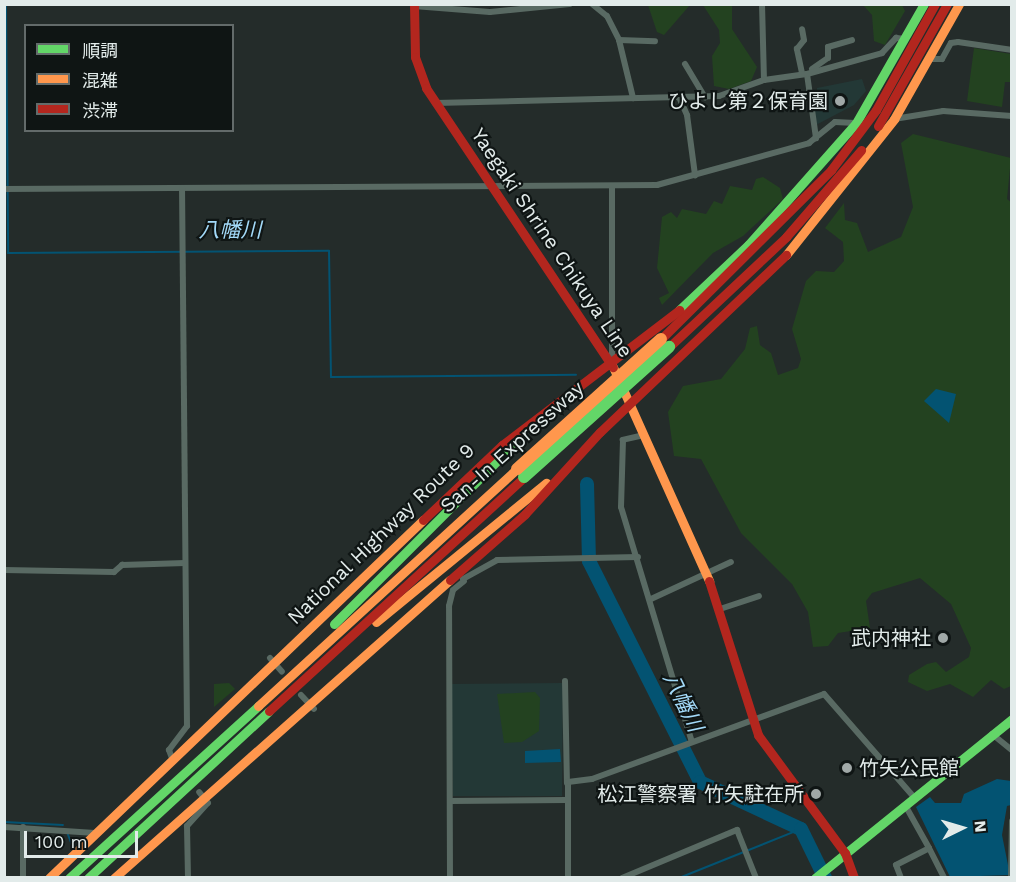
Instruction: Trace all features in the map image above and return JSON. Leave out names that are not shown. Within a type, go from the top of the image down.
[{"type":"main road","name":"National Highway Route 9","points":[[49,878],[276,665],[502,445],[529,428],[612,364],[748,245],[856,123],[924,4]]},
{"type":"main road","name":"San-In Expressway","points":[[665,343],[831,170],[876,110],[935,4]]},
{"type":"main road","name":"San-In Expressway","points":[[69,878],[272,691],[665,343],[757,266],[839,179],[886,115],[947,4]]},
{"type":"main road","points":[[114,878],[201,793],[307,702],[461,577],[631,404],[798,244],[894,119],[930,59],[959,4]]},
{"type":"main road","name":"Yaegaki Shrine Chikuya Line","points":[[414,5],[415,57],[435,103],[612,364],[720,609],[753,720],[769,755],[845,853],[854,878]]},
{"type":"main road","points":[[272,691],[529,428]]},
{"type":"main road","points":[[238,738],[582,453]]},
{"type":"main road","name":"San-In Expressway","points":[[88,878],[520,473]]},
{"type":"main road","points":[[820,873],[1011,718]]},
{"type":"street","points":[[414,5],[438,5],[490,12],[570,4]]},
{"type":"street","points":[[592,4],[607,16],[619,40],[633,98]]},
{"type":"street","points":[[762,4],[764,80]]},
{"type":"street","points":[[802,29],[804,40],[797,49],[807,72],[816,138]]},
{"type":"street","points":[[435,103],[705,98],[764,80],[882,53],[896,38],[906,39]]},
{"type":"street","points":[[619,40],[655,41]]},
{"type":"street","points":[[807,72],[828,58],[828,47],[852,40]]},
{"type":"street","points":[[930,59],[942,58],[951,43],[958,42],[1011,50]]},
{"type":"street","points":[[686,64],[705,98]]},
{"type":"street","points":[[679,98],[687,115],[695,175]]},
{"type":"street","points":[[894,119],[943,111],[1011,116]]},
{"type":"street","points":[[6,189],[612,187],[695,175],[816,138],[836,123],[856,123]]},
{"type":"street","points":[[612,187],[612,364]]},
{"type":"street","points":[[173,761],[169,750],[187,726],[182,188]]},
{"type":"street","points":[[644,435],[623,440],[620,491],[692,742]]},
{"type":"street","points":[[450,878],[449,606],[453,590],[461,577],[497,560],[638,557]]},
{"type":"street","points":[[651,599],[731,562]]},
{"type":"street","points":[[4,570],[114,572],[122,565],[185,563]]},
{"type":"street","points":[[720,609],[759,596]]},
{"type":"street","points":[[564,681],[568,878]]},
{"type":"street","points":[[567,783],[682,746],[824,694],[909,801],[944,878]]},
{"type":"street","points":[[992,734],[1011,750]]},
{"type":"street","points":[[188,878],[187,826],[207,805],[201,793]]},
{"type":"street","points":[[450,801],[566,800]]},
{"type":"street","points":[[1011,821],[1011,878]]},
{"type":"street","points":[[4,827],[95,833]]},
{"type":"street","points":[[23,827],[23,878]]},
{"type":"street","points":[[622,878],[737,830],[756,878]]},
{"type":"street","points":[[901,878],[896,865],[929,848]]},
{"type":"shaded area","points":[[862,79],[866,91],[854,105],[814,126],[817,88]]},
{"type":"shaded area","points":[[563,683],[562,796],[453,796],[451,684]]},
{"type":"green space","points":[[648,5],[690,5],[664,35],[657,32]]},
{"type":"green space","points":[[703,5],[732,5],[732,29],[757,67],[751,81],[729,89],[714,86],[712,56],[720,43],[719,30]]},
{"type":"green space","points":[[863,5],[902,5],[905,11],[885,45],[874,41],[872,15]]},
{"type":"green space","points":[[974,48],[1011,54],[1011,82],[1005,82],[1002,107],[967,101]]},
{"type":"green space","points":[[913,134],[1011,158],[1007,199],[1012,203],[1011,686],[1004,689],[991,680],[973,697],[950,684],[927,691],[908,682],[909,675],[927,664],[936,662],[946,672],[969,657],[971,648],[951,604],[920,578],[872,593],[866,601],[870,628],[838,633],[828,646],[813,647],[808,612],[792,584],[741,533],[701,459],[674,456],[668,412],[683,386],[721,379],[745,349],[750,328],[757,326],[760,345],[771,353],[778,375],[798,368],[801,359],[792,329],[806,281],[816,271],[834,272],[844,261],[843,242],[825,228],[844,203],[845,220],[857,223],[868,252],[901,237],[913,207],[901,143]]},
{"type":"green space","points":[[763,177],[780,188],[783,199],[743,236],[713,253],[662,305],[659,298],[669,293],[657,268],[662,217],[671,212],[677,218],[682,209],[706,214],[714,201],[722,204],[730,186],[752,190],[756,179]]},
{"type":"green space","points":[[229,683],[235,689],[214,707],[214,684]]},
{"type":"green space","points":[[535,692],[540,698],[539,731],[522,742],[504,743],[497,694]]},
{"type":"water","points":[[936,389],[956,394],[949,423],[924,401]]},
{"type":"water","points":[[560,749],[561,762],[525,763],[525,751]]},
{"type":"water","points":[[997,779],[1011,781],[1011,805],[1007,806],[1002,835],[1010,875],[950,877],[916,807],[930,797],[935,803],[961,803],[964,794]]},
{"type":"waterway","name":"八幡川","points":[[6,4],[8,253],[329,251],[331,377],[576,375]]},
{"type":"waterway","name":"八幡川","points":[[587,484],[589,561],[700,782],[801,829],[825,878]]},
{"type":"waterway","points":[[4,822],[63,825]]},
{"type":"waterway","points":[[679,878],[801,829]]},
{"type":"waterway","points":[[67,832],[72,845]]},
{"type":"traffic: fast","points":[[679,310],[748,245],[856,123],[924,4]]},
{"type":"traffic: fast","points":[[524,477],[669,347]]},
{"type":"traffic: fast","points":[[334,624],[513,445]]},
{"type":"traffic: fast","points":[[69,878],[258,706]]},
{"type":"traffic: fast","points":[[88,878],[269,711]]},
{"type":"traffic: fast","points":[[815,878],[1012,719]]},
{"type":"traffic: slow","points":[[786,255],[894,119],[959,4]]},
{"type":"traffic: slow","points":[[517,469],[661,339]]},
{"type":"traffic: slow","points":[[613,367],[709,581]]},
{"type":"traffic: slow","points":[[258,706],[517,469]]},
{"type":"traffic: slow","points":[[376,622],[546,483]]},
{"type":"traffic: slow","points":[[49,878],[423,520]]},
{"type":"traffic: slow","points":[[114,878],[450,580]]},
{"type":"traffic: jam","points":[[414,4],[415,57],[426,88],[613,367]]},
{"type":"traffic: jam","points":[[661,339],[831,170],[876,110],[935,4]]},
{"type":"traffic: jam","points":[[878,126],[947,4]]},
{"type":"traffic: jam","points":[[669,347],[786,237],[861,150]]},
{"type":"traffic: jam","points":[[450,580],[525,514],[600,432],[786,255]]},
{"type":"traffic: jam","points":[[423,520],[502,445],[679,310]]},
{"type":"traffic: jam","points":[[269,711],[524,477]]},
{"type":"traffic: jam","points":[[709,581],[758,735],[845,853],[854,878]]},
{"type":"place","name":"ひよし第２保育園","points":[[840,101]]},
{"type":"place","name":"武内神社","points":[[943,638]]},
{"type":"place","name":"竹矢公民館","points":[[847,768]]},
{"type":"place","name":"松江警察署 竹矢駐在所","points":[[816,794]]}]
